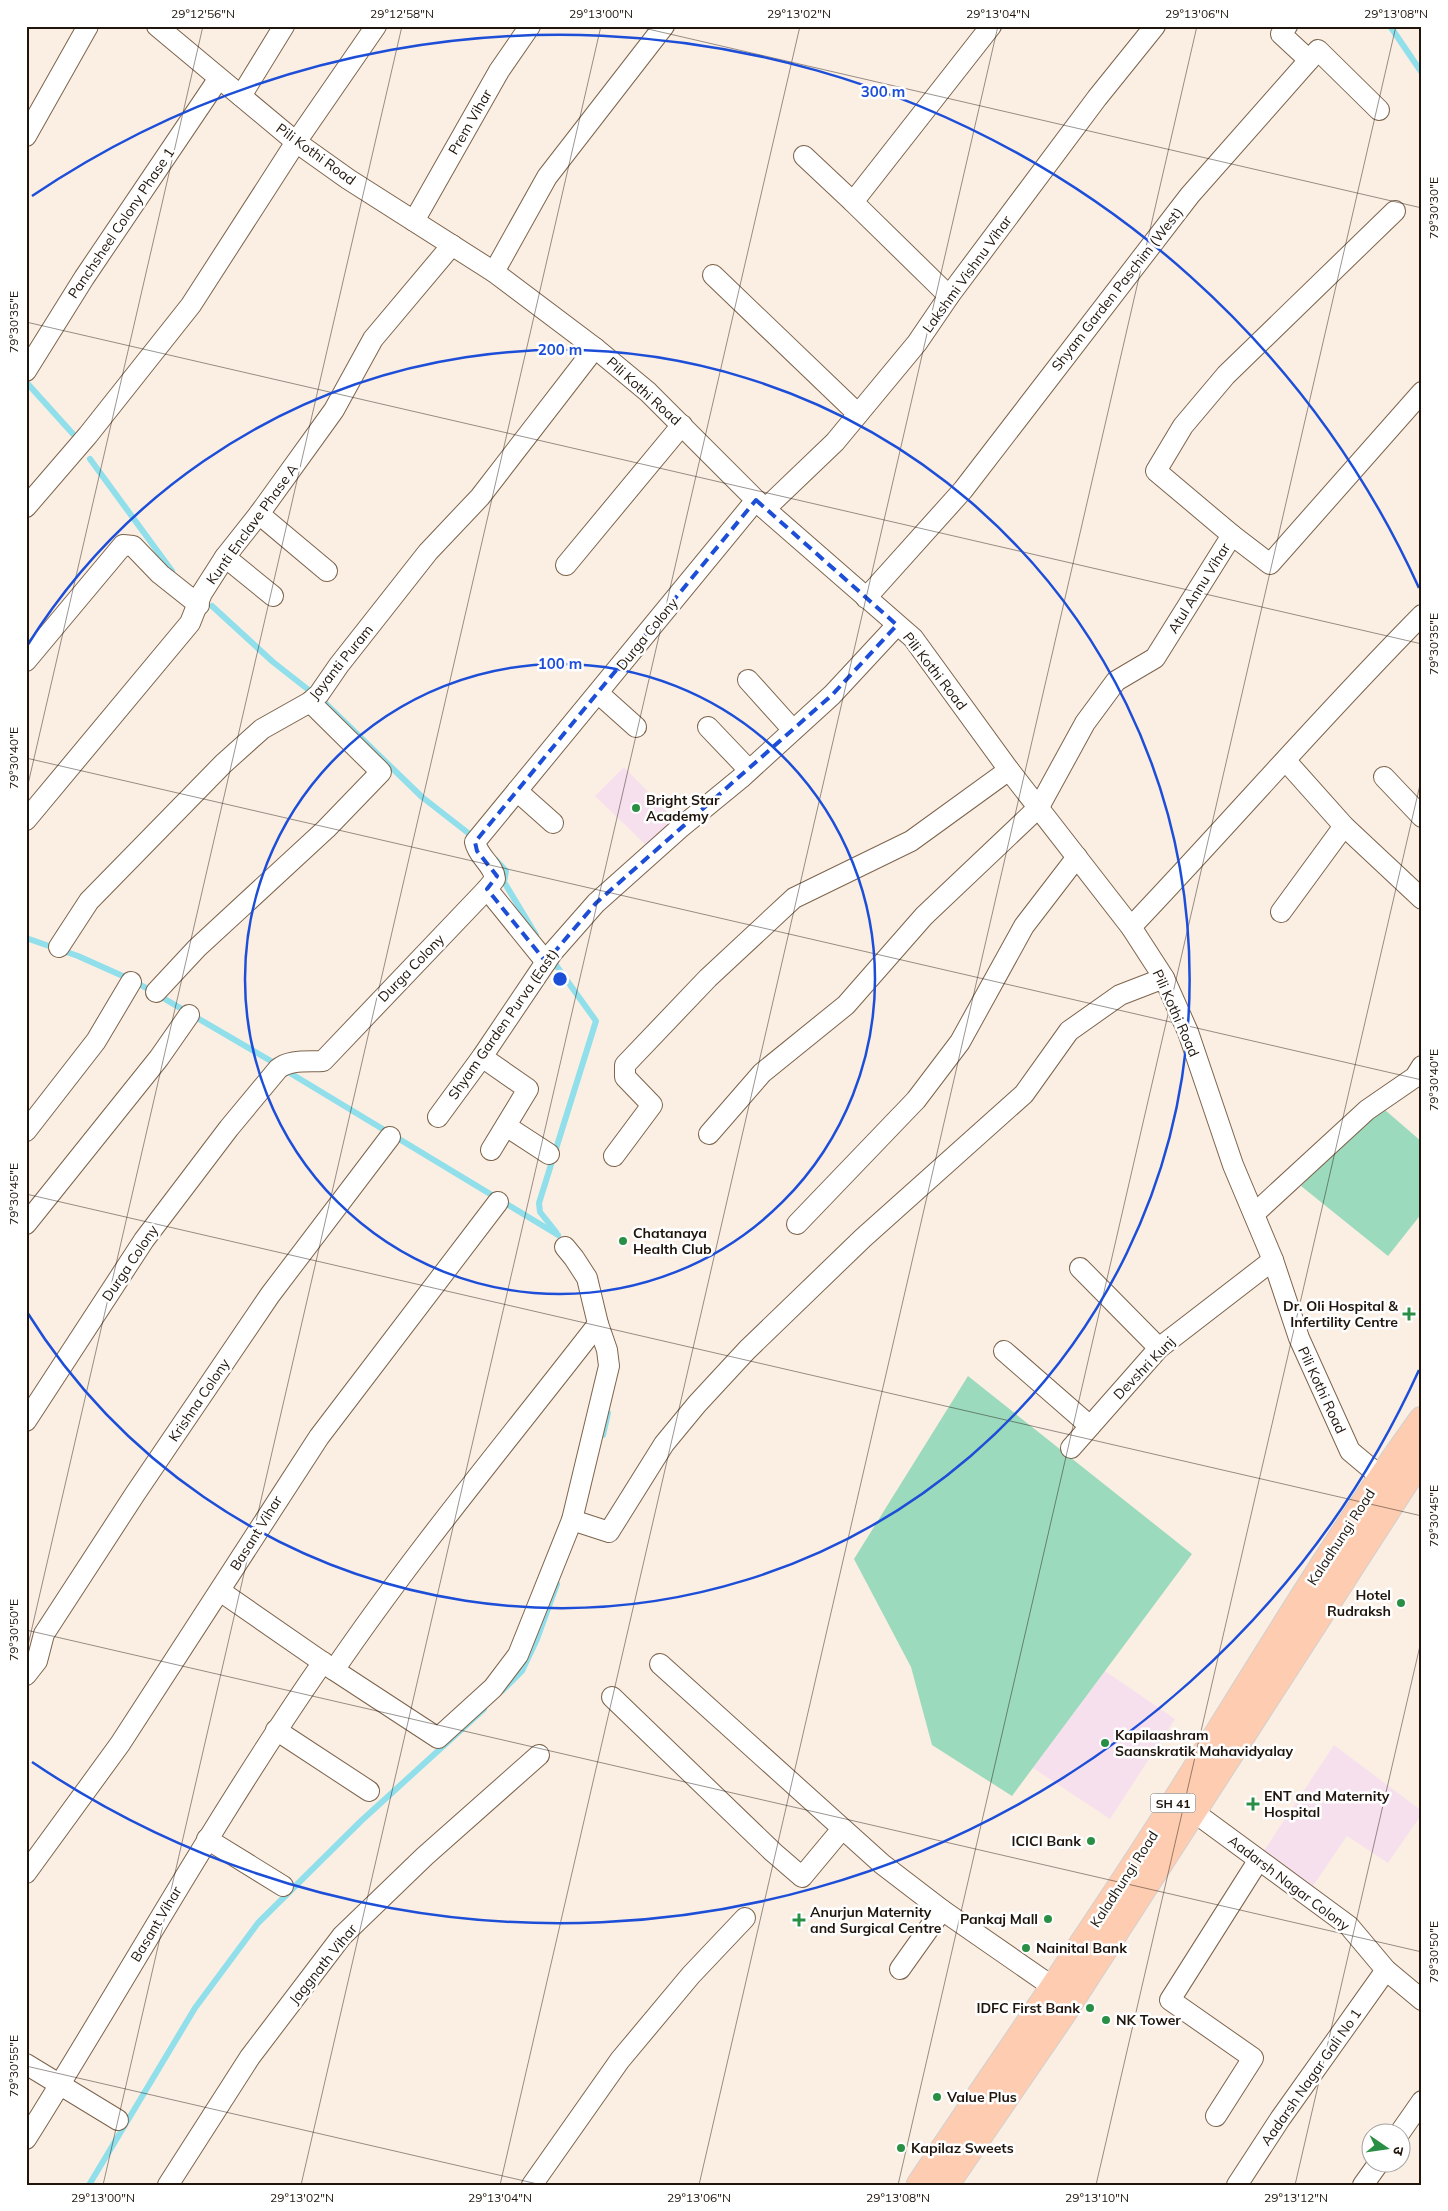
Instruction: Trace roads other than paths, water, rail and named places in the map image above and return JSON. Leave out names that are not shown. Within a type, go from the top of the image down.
[{"type":"main road","name":"Kaladhungi Road","points":[[920,2185],[1053,2001],[1185,1806],[1271,1647],[1389,1484],[1422,1419]]},
{"type":"main road","name":"Kaladhungi Road","points":[[1389,1484],[1422,1457]]},
{"type":"main road","name":"Kaladhungi Road","points":[[946,2185],[1053,2001]]},
{"type":"street","points":[[26,136],[88,26]]},
{"type":"street","points":[[241,96],[284,26]]},
{"type":"street","points":[[26,507],[88,435],[191,305],[296,142],[376,26]]},
{"type":"street","name":"Prem Vihar","points":[[414,221],[499,71],[530,26]]},
{"type":"street","points":[[494,272],[547,177],[579,133],[664,26]]},
{"type":"street","points":[[853,202],[991,26]]},
{"type":"street","name":"Lakshmi Vishnu Vihar","points":[[761,504],[835,442],[917,343],[949,296],[1098,98],[1155,26]]},
{"type":"street","points":[[1288,26],[1281,34],[1309,60],[1318,50],[1379,110]]},
{"type":"street","name":"Pili Kothi Road","points":[[161,27],[296,142],[348,179],[494,272],[595,348],[648,392],[761,504],[913,638],[1009,770],[1131,927],[1164,978],[1188,1032],[1233,1165],[1273,1260],[1298,1338],[1350,1451],[1389,1484]]},
{"type":"street","name":"Shyam Garden Paschim (West)","points":[[866,598],[962,490],[1190,195],[1309,60]]},
{"type":"street","name":"Panchsheel Colony Phase 1","points":[[26,371],[84,278],[219,78]]},
{"type":"street","points":[[804,156],[949,296]]},
{"type":"street","name":"Atul Annu Vihar","points":[[709,1134],[762,1073],[846,1005],[924,916],[1039,807],[1085,723],[1116,681],[1156,658],[1232,534],[1156,472],[1183,426],[1226,375],[1394,211]]},
{"type":"street","name":"Kunti Enclave Phase A","points":[[26,820],[190,623],[199,605],[202,593],[225,558],[334,410],[373,339],[452,245]]},
{"type":"street","points":[[713,275],[858,414]]},
{"type":"street","name":"Jayanti Puram","points":[[59,947],[89,901],[223,764],[262,729],[310,702],[319,694],[339,665],[428,552],[480,497],[595,348]]},
{"type":"street","points":[[1232,534],[1270,564],[1422,392]]},
{"type":"street","points":[[566,565],[682,426]]},
{"type":"street","name":"Durga Colony","points":[[26,1421],[144,1240],[229,1128],[278,1069],[294,1062],[323,1062],[487,889],[495,879],[495,872],[477,851],[475,842],[598,693],[761,504]]},
{"type":"street","points":[[259,514],[328,571]]},
{"type":"street","points":[[26,661],[123,545],[133,546],[160,574],[199,605]]},
{"type":"street","points":[[225,558],[272,596]]},
{"type":"street","points":[[1131,927],[1369,669],[1422,615]]},
{"type":"street","name":"Shyam Garden Purva (East)","points":[[438,1117],[482,1057],[546,962],[596,903],[672,834],[750,770],[794,730],[832,694],[897,624]]},
{"type":"street","points":[[748,680],[794,730]]},
{"type":"street","points":[[598,693],[636,728]]},
{"type":"street","points":[[156,992],[197,948],[326,829],[381,772],[310,702]]},
{"type":"street","points":[[708,727],[750,770]]},
{"type":"street","points":[[1286,761],[1344,826],[1422,899]]},
{"type":"street","points":[[614,1156],[652,1105],[625,1077],[625,1065],[708,978],[794,898],[910,841],[1009,770]]},
{"type":"street","points":[[1384,777],[1422,817]]},
{"type":"street","points":[[517,791],[552,823]]},
{"type":"street","points":[[1281,912],[1344,826]]},
{"type":"street","points":[[797,1224],[916,1100],[960,1042],[1024,926],[1077,857]]},
{"type":"street","points":[[487,889],[546,962]]},
{"type":"street","points":[[572,1520],[609,1532],[664,1444],[696,1404],[773,1324],[863,1238],[1024,1094],[1069,1031],[1120,995],[1164,978]]},
{"type":"street","points":[[26,1131],[96,1041],[131,982]]},
{"type":"street","points":[[26,1224],[159,1058],[189,1015]]},
{"type":"street","points":[[482,1057],[528,1089],[492,1150]]},
{"type":"street","points":[[1254,1214],[1367,1110],[1415,1077],[1422,1066]]},
{"type":"street","points":[[506,1126],[549,1154]]},
{"type":"street","name":"Krishna Colony","points":[[26,1674],[37,1661],[44,1634],[135,1494],[270,1296],[390,1137]]},
{"type":"street","name":"Basant Vihar","points":[[26,1873],[120,1744],[220,1591],[258,1528],[319,1437],[498,1202]]},
{"type":"street","points":[[220,1591],[438,1738],[494,1688],[518,1656],[572,1520],[609,1366],[607,1350],[598,1324],[587,1278],[565,1247]]},
{"type":"street","name":"Devshri Kunj","points":[[1071,1448],[1159,1348],[1273,1260]]},
{"type":"street","points":[[1080,1268],[1159,1348]]},
{"type":"street","name":"Basant Vihar","points":[[26,2139],[61,2084],[207,1839],[276,1730],[373,1614],[427,1541],[598,1324]]},
{"type":"street","points":[[1004,1351],[1090,1426]]},
{"type":"street","points":[[660,1664],[882,1864],[942,1910],[1053,2001]]},
{"type":"street","points":[[612,1697],[773,1852],[802,1877],[842,1829]]},
{"type":"street","points":[[276,1730],[369,1791]]},
{"type":"street","name":"Jaggnath Vihar","points":[[168,2185],[250,2057],[342,1936],[425,1856],[538,1755]]},
{"type":"street","name":"Aadarsh Nagar Colony","points":[[1185,1806],[1349,1926],[1386,1970],[1422,2000]]},
{"type":"street","points":[[207,1839],[283,1886]]},
{"type":"street","points":[[1216,2116],[1253,2058],[1170,2000],[1258,1861]]},
{"type":"street","points":[[900,1969],[942,1910]]},
{"type":"street","points":[[532,2185],[620,2060],[691,1975],[745,1918]]},
{"type":"street","name":"Aadarsh Nagar Gali No 1","points":[[1237,2185],[1280,2119],[1386,1970]]},
{"type":"street","points":[[26,2064],[118,2120]]},
{"type":"street","points":[[1406,2124],[1422,2101]]},
{"type":"street","points":[[1363,2185],[1371,2174]]},
{"type":"waterway","points":[[1390,26],[1422,73]]},
{"type":"waterway","points":[[1422,285],[1422,316]]},
{"type":"waterway","points":[[27,383],[73,434]]},
{"type":"waterway","points":[[90,459],[172,571]]},
{"type":"waterway","points":[[212,606],[273,662],[310,691]]},
{"type":"waterway","points":[[325,703],[422,797],[472,836]]},
{"type":"waterway","points":[[496,860],[506,871],[504,882],[536,935]]},
{"type":"waterway","points":[[26,938],[78,956],[134,981],[276,1064]]},
{"type":"waterway","points":[[553,961],[596,1021],[539,1203],[540,1212],[556,1232]]},
{"type":"waterway","points":[[285,1070],[558,1235]]},
{"type":"waterway","points":[[603,1435],[608,1413]]},
{"type":"waterway","points":[[502,1691],[522,1671],[537,1639],[557,1584]]},
{"type":"waterway","points":[[89,2185],[195,2008],[258,1923],[361,1821],[484,1709]]},
{"type":"place","name":"Bright Star Academy","points":[[636,808]]},
{"type":"place","name":"Chatanaya Health Club","points":[[623,1241]]},
{"type":"place","name":"Dr. Oli Hospital & Infertility Centre","points":[[1409,1314]]},
{"type":"place","name":"Hotel Rudraksh","points":[[1401,1603]]},
{"type":"place","name":"Kapilaashram Saanskratik Mahavidyalay","points":[[1105,1743]]},
{"type":"place","name":"ENT and Maternity Hospital","points":[[1253,1804]]},
{"type":"place","name":"ICICI Bank","points":[[1091,1841]]},
{"type":"place","name":"Pankaj Mall","points":[[1048,1919]]},
{"type":"place","name":"Anurjun Maternity and Surgical Centre","points":[[799,1920]]},
{"type":"place","name":"Nainital Bank","points":[[1026,1948]]},
{"type":"place","name":"IDFC First Bank","points":[[1090,2008]]},
{"type":"place","name":"NK Tower","points":[[1106,2020]]},
{"type":"place","name":"Value Plus","points":[[937,2097]]},
{"type":"place","name":"Kapilaz Sweets","points":[[901,2148]]}]
